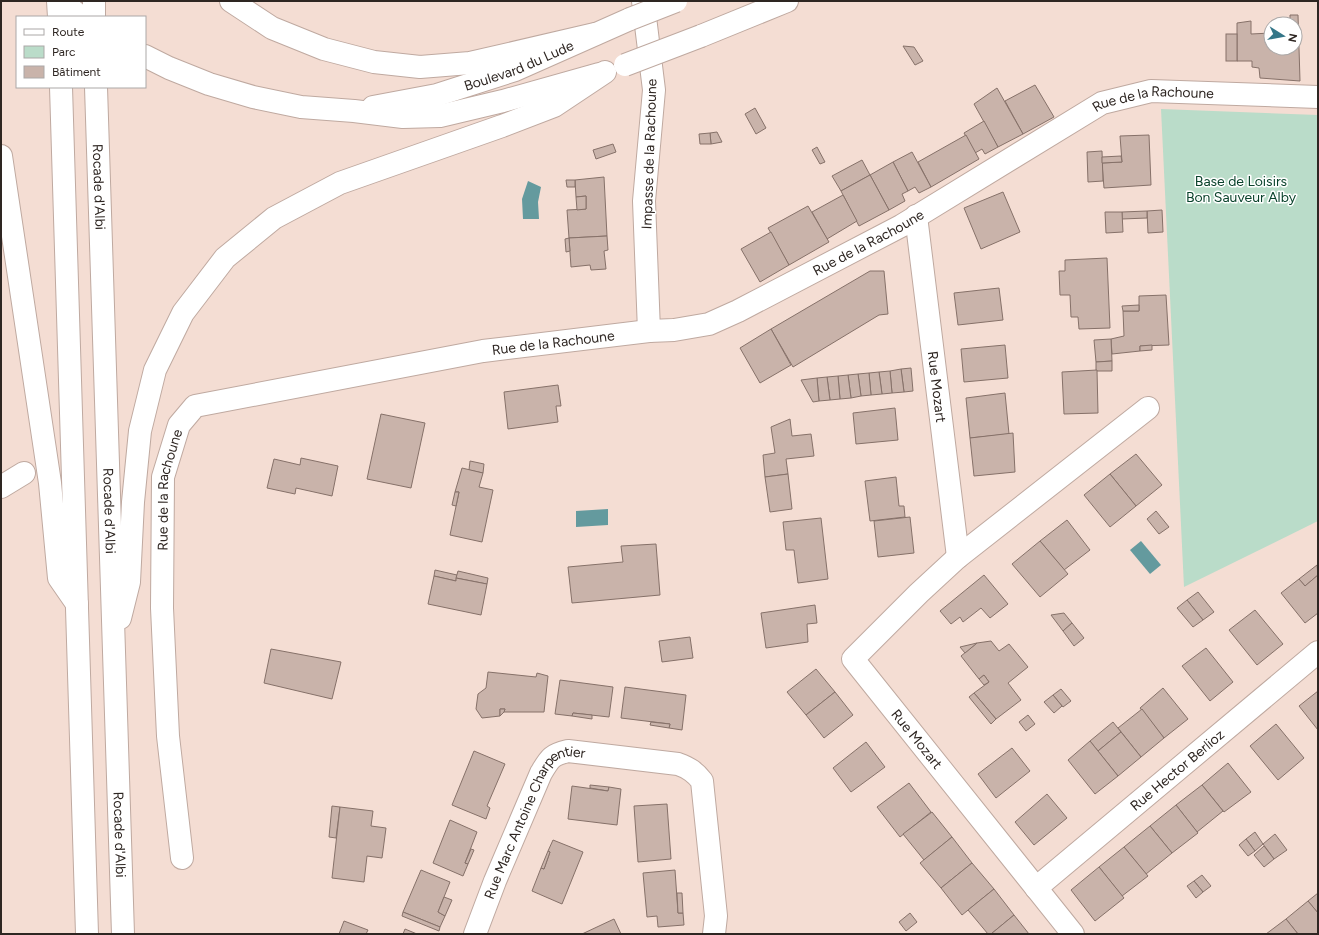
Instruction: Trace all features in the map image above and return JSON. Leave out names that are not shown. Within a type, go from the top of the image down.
[{"type":"main road","points":[[59,16],[60,1]]},
{"type":"main road","points":[[60,1],[80,16]]},
{"type":"main road","points":[[94,1],[94,16]]},
{"type":"main road","points":[[231,1],[272,28],[324,49],[374,62],[420,67],[470,64],[595,34]]},
{"type":"main road","name":"Impasse de la Rachoune","points":[[643,1],[654,90],[644,201],[649,331]]},
{"type":"main road","name":"Boulevard du Lude","points":[[354,111],[437,95],[508,73],[630,18],[676,1]]},
{"type":"main road","points":[[114,642],[129,582],[140,431],[154,370],[183,313],[225,258],[274,218],[340,183],[502,126],[554,106],[605,72],[702,36],[787,1]]},
{"type":"main road","name":"Boulevard du Lude","points":[[146,56],[169,68],[209,84],[253,97],[300,106],[403,117],[440,116],[504,101],[605,72]]},
{"type":"main road","points":[[61,88],[87,934]]},
{"type":"main road","name":"Rocade d'Albi","points":[[96,88],[123,934]]},
{"type":"main road","name":"Rue de la Rachoune","points":[[182,858],[168,736],[162,616],[163,477],[179,425],[195,406],[483,351],[709,324],[880,237],[1102,103],[1151,91],[1318,97]]},
{"type":"main road","points":[[1,156],[50,483],[59,578],[77,604]]},
{"type":"main road","name":"Rue Mozart","points":[[916,216],[958,557]]},
{"type":"main road","name":"Rue Mozart","points":[[1073,934],[853,659],[919,593],[958,557],[1148,408]]},
{"type":"main road","points":[[1,487],[24,473]]},
{"type":"main road","name":"Rue Hector Berlioz","points":[[1036,888],[1318,652]]},
{"type":"main road","name":"Rue Marc Antoine Charpentier","points":[[475,934],[495,882],[541,773],[550,758],[568,751],[678,764],[691,770],[699,777],[702,782],[716,916],[714,934]]},
{"type":"green space","name":"Base de Loisirs Bon Sauveur Alby","points":[[1161,109],[1318,115],[1318,521],[1184,587]]},
{"type":"water","points":[[528,181],[541,187],[538,202],[539,219],[523,219],[522,199]]},
{"type":"water","points":[[608,509],[608,525],[576,527],[576,511]]},
{"type":"water","points":[[1141,541],[1161,565],[1150,574],[1130,550]]},
{"type":"building","points":[[1251,21],[1251,34],[1263,33],[1263,56],[1299,56],[1300,81],[1260,78],[1259,68],[1252,67],[1252,61],[1237,61],[1237,23]]},
{"type":"building","points":[[1226,34],[1237,34],[1237,61],[1226,61]]},
{"type":"building","points":[[903,46],[914,47],[923,61],[915,65]]},
{"type":"building","points":[[1035,85],[1054,117],[1023,134],[1005,101]]},
{"type":"building","points":[[997,88],[1023,134],[998,147],[974,104]]},
{"type":"building","points":[[755,108],[766,128],[756,134],[745,114]]},
{"type":"building","points":[[984,121],[998,147],[985,154],[982,149],[975,153],[964,133]]},
{"type":"building","points":[[717,132],[722,142],[711,144],[710,133]]},
{"type":"building","points":[[710,133],[711,144],[700,144],[699,134]]},
{"type":"building","points":[[966,135],[979,159],[931,187],[918,162]]},
{"type":"building","points":[[1149,135],[1151,185],[1104,188],[1102,163],[1122,162],[1120,136]]},
{"type":"building","points":[[613,144],[616,152],[596,159],[593,150]]},
{"type":"building","points":[[817,147],[825,162],[820,164],[812,150]]},
{"type":"building","points":[[1102,151],[1103,181],[1088,182],[1087,152]]},
{"type":"building","points":[[912,152],[931,187],[919,193],[915,187],[908,191],[893,162]]},
{"type":"building","points":[[1121,156],[1122,162],[1102,163],[1102,157]]},
{"type":"building","points":[[862,160],[870,175],[841,191],[832,176]]},
{"type":"building","points":[[893,162],[908,191],[902,194],[905,201],[889,210],[870,175]]},
{"type":"building","points":[[870,175],[889,210],[859,226],[841,191]]},
{"type":"building","points":[[604,177],[607,236],[569,238],[567,210],[586,209],[586,196],[576,197],[575,180]]},
{"type":"building","points":[[566,180],[575,180],[575,187],[567,187]]},
{"type":"building","points":[[1003,192],[1020,232],[981,249],[964,208]]},
{"type":"building","points":[[843,195],[857,221],[827,239],[812,212]]},
{"type":"building","points":[[586,196],[586,209],[577,210],[576,197]]},
{"type":"building","points":[[808,206],[829,242],[789,265],[768,228]]},
{"type":"building","points":[[1162,210],[1163,232],[1148,233],[1147,211]]},
{"type":"building","points":[[1147,211],[1147,218],[1122,219],[1122,212]]},
{"type":"building","points":[[1105,212],[1122,212],[1123,232],[1106,233]]},
{"type":"building","points":[[771,232],[789,265],[760,282],[741,249]]},
{"type":"building","points":[[607,236],[608,250],[604,251],[606,269],[591,270],[590,265],[571,267],[569,238]]},
{"type":"building","points":[[569,238],[570,251],[566,252],[565,239]]},
{"type":"building","points":[[1107,258],[1110,328],[1079,329],[1078,317],[1071,317],[1070,295],[1060,295],[1059,271],[1065,271],[1065,260]]},
{"type":"building","points":[[870,271],[884,271],[888,314],[879,315],[793,367],[771,329]]},
{"type":"building","points":[[999,288],[1003,320],[958,325],[954,293]]},
{"type":"building","points":[[1166,295],[1169,345],[1140,346],[1140,351],[1112,354],[1111,339],[1124,336],[1123,311],[1139,311],[1139,296]]},
{"type":"building","points":[[1139,305],[1139,311],[1123,311],[1122,306]]},
{"type":"building","points":[[771,329],[791,365],[760,383],[740,348]]},
{"type":"building","points":[[1111,339],[1112,361],[1096,362],[1094,340]]},
{"type":"building","points":[[1005,345],[1008,378],[964,382],[961,349]]},
{"type":"building","points":[[1152,345],[1152,350],[1140,351],[1140,346]]},
{"type":"building","points":[[1112,361],[1112,371],[1096,371],[1096,362]]},
{"type":"building","points":[[911,368],[913,391],[904,392],[901,369]]},
{"type":"building","points":[[901,369],[904,392],[892,393],[890,371]]},
{"type":"building","points":[[1097,370],[1098,413],[1064,414],[1062,372]]},
{"type":"building","points":[[890,371],[892,393],[882,394],[879,372]]},
{"type":"building","points":[[879,372],[882,394],[871,395],[869,373]]},
{"type":"building","points":[[869,373],[871,395],[861,396],[858,374]]},
{"type":"building","points":[[858,374],[861,396],[851,398],[848,375]]},
{"type":"building","points":[[848,375],[851,398],[840,399],[838,376]]},
{"type":"building","points":[[838,376],[840,399],[830,400],[827,377]]},
{"type":"building","points":[[827,377],[830,400],[819,401],[817,378]]},
{"type":"building","points":[[817,378],[819,401],[813,402],[801,380]]},
{"type":"building","points":[[558,385],[561,406],[556,406],[558,422],[508,429],[504,392]]},
{"type":"building","points":[[1005,393],[1009,434],[970,438],[966,398]]},
{"type":"building","points":[[895,408],[898,440],[856,444],[853,413]]},
{"type":"building","points":[[381,414],[425,423],[411,488],[367,479]]},
{"type":"building","points":[[790,419],[792,436],[811,434],[814,456],[786,459],[788,474],[765,477],[763,455],[775,453],[771,427]]},
{"type":"building","points":[[1013,433],[1015,472],[974,476],[970,438]]},
{"type":"building","points":[[1136,454],[1162,485],[1136,506],[1110,474]]},
{"type":"building","points":[[301,458],[338,466],[332,496],[296,488],[295,494],[267,488],[274,459],[300,465]]},
{"type":"building","points":[[470,461],[484,464],[483,473],[469,470]]},
{"type":"building","points":[[462,468],[483,473],[479,487],[493,490],[482,542],[450,535],[459,492],[455,492]]},
{"type":"building","points":[[788,474],[792,509],[770,512],[765,477]]},
{"type":"building","points":[[1110,474],[1136,506],[1110,527],[1084,495]]},
{"type":"building","points":[[896,477],[899,506],[904,506],[905,517],[870,521],[865,481]]},
{"type":"building","points":[[455,492],[459,492],[456,506],[452,505]]},
{"type":"building","points":[[1156,511],[1169,527],[1159,534],[1147,519]]},
{"type":"building","points":[[910,517],[914,553],[878,557],[874,521]]},
{"type":"building","points":[[821,518],[828,579],[798,583],[794,550],[786,550],[783,522]]},
{"type":"building","points":[[1067,520],[1090,550],[1064,570],[1040,541]]},
{"type":"building","points":[[1040,541],[1068,574],[1040,597],[1012,564]]},
{"type":"building","points":[[656,544],[660,595],[572,603],[568,567],[623,562],[621,546]]},
{"type":"building","points":[[1317,565],[1318,575],[1305,586],[1299,579]]},
{"type":"building","points":[[435,570],[457,575],[456,581],[434,576]]},
{"type":"building","points":[[458,571],[488,578],[487,584],[456,578]]},
{"type":"building","points":[[984,575],[1008,604],[990,618],[981,608],[963,622],[960,617],[951,624],[940,611]]},
{"type":"building","points":[[1318,575],[1318,613],[1305,623],[1281,593],[1299,579],[1305,586]]},
{"type":"building","points":[[434,576],[456,581],[456,578],[487,584],[481,615],[428,604]]},
{"type":"building","points":[[1198,592],[1214,612],[1203,620],[1187,600]]},
{"type":"building","points":[[1187,600],[1203,620],[1193,627],[1177,608]]},
{"type":"building","points":[[815,605],[817,623],[807,624],[808,642],[766,648],[761,613]]},
{"type":"building","points":[[1255,610],[1283,644],[1257,665],[1229,630]]},
{"type":"building","points":[[1064,613],[1072,623],[1063,631],[1051,615]]},
{"type":"building","points":[[1072,623],[1084,638],[1074,646],[1063,631]]},
{"type":"building","points":[[690,637],[693,658],[662,662],[659,641]]},
{"type":"building","points":[[991,641],[999,651],[1009,644],[1028,667],[1008,683],[1021,700],[996,719],[974,693],[989,682],[984,675],[979,679],[961,656],[977,643]]},
{"type":"building","points":[[977,643],[965,653],[960,647]]},
{"type":"building","points":[[1206,648],[1233,682],[1210,701],[1182,666]]},
{"type":"building","points":[[271,649],[341,662],[332,699],[264,683]]},
{"type":"building","points":[[816,669],[835,692],[806,715],[787,692]]},
{"type":"building","points":[[488,672],[536,677],[537,673],[548,676],[544,712],[504,712],[505,709],[500,709],[500,716],[482,718],[476,709],[478,694],[486,688]]},
{"type":"building","points":[[984,675],[989,682],[984,685],[979,679]]},
{"type":"building","points":[[560,680],[613,687],[609,717],[573,713],[572,716],[555,714]]},
{"type":"building","points":[[625,687],[686,695],[682,730],[669,728],[670,724],[621,718]]},
{"type":"building","points":[[1163,688],[1188,719],[1164,738],[1140,708]]},
{"type":"building","points":[[1061,689],[1071,701],[1063,707],[1053,695]]},
{"type":"building","points":[[1318,691],[1318,730],[1299,706]]},
{"type":"building","points":[[835,692],[853,715],[824,738],[806,715]]},
{"type":"building","points":[[974,693],[996,719],[991,724],[969,697]]},
{"type":"building","points":[[1053,695],[1062,706],[1054,713],[1044,702]]},
{"type":"building","points":[[500,709],[505,709],[500,716]]},
{"type":"building","points":[[1142,709],[1164,738],[1141,757],[1118,728]]},
{"type":"building","points":[[573,713],[592,715],[592,719],[572,716]]},
{"type":"building","points":[[1028,715],[1035,724],[1026,731],[1019,722]]},
{"type":"building","points":[[651,722],[670,724],[669,728],[650,725]]},
{"type":"building","points":[[1113,722],[1121,732],[1098,751],[1090,741]]},
{"type":"building","points":[[1276,724],[1304,758],[1278,780],[1250,746]]},
{"type":"building","points":[[1121,732],[1141,757],[1118,776],[1098,751]]},
{"type":"building","points":[[1090,741],[1118,776],[1095,794],[1068,760]]},
{"type":"building","points":[[866,742],[885,767],[851,792],[833,768]]},
{"type":"building","points":[[1012,748],[1030,771],[996,798],[978,774]]},
{"type":"building","points":[[474,751],[505,764],[487,806],[490,808],[486,819],[452,805]]},
{"type":"building","points":[[1228,763],[1251,792],[1224,812],[1202,785]]},
{"type":"building","points":[[909,783],[931,812],[900,837],[877,807]]},
{"type":"building","points":[[590,785],[609,787],[608,791],[590,788]]},
{"type":"building","points":[[1202,785],[1223,811],[1197,832],[1176,805]]},
{"type":"building","points":[[572,786],[608,791],[609,787],[621,789],[617,825],[568,819]]},
{"type":"building","points":[[1047,794],[1067,818],[1034,845],[1015,822]]},
{"type":"building","points":[[667,804],[671,859],[638,862],[634,806]]},
{"type":"building","points":[[1176,805],[1198,833],[1172,853],[1150,826]]},
{"type":"building","points":[[332,806],[340,807],[336,838],[329,837]]},
{"type":"building","points":[[340,807],[373,811],[371,826],[386,828],[382,858],[367,856],[364,882],[332,878]]},
{"type":"building","points":[[932,812],[952,837],[924,860],[903,834]]},
{"type":"building","points":[[450,820],[477,832],[465,863],[468,864],[463,876],[433,863]]},
{"type":"building","points":[[1150,826],[1172,853],[1146,874],[1124,847]]},
{"type":"building","points":[[1255,832],[1263,844],[1255,851],[1246,839]]},
{"type":"building","points":[[1275,834],[1287,850],[1274,859],[1263,844]]},
{"type":"building","points":[[952,837],[972,863],[941,888],[920,863]]},
{"type":"building","points":[[1246,839],[1255,851],[1248,856],[1239,845]]},
{"type":"building","points":[[553,840],[583,852],[562,904],[532,891],[541,868],[544,869],[550,852],[548,851]]},
{"type":"building","points":[[1264,846],[1274,859],[1264,867],[1254,855]]},
{"type":"building","points":[[1124,847],[1148,876],[1122,896],[1099,867]]},
{"type":"building","points":[[471,849],[474,850],[468,864],[465,863]]},
{"type":"building","points":[[548,851],[550,852],[544,869],[541,868]]},
{"type":"building","points":[[972,863],[994,889],[962,915],[941,888]]},
{"type":"building","points":[[1099,867],[1124,898],[1095,921],[1071,890]]},
{"type":"building","points":[[421,870],[450,882],[438,912],[445,916],[440,927],[403,912]]},
{"type":"building","points":[[675,870],[678,913],[683,913],[684,925],[658,927],[657,916],[647,917],[643,873]]},
{"type":"building","points":[[1202,875],[1211,886],[1203,892],[1194,881]]},
{"type":"building","points":[[1194,881],[1203,892],[1196,898],[1187,886]]},
{"type":"building","points":[[994,889],[1014,915],[991,934],[988,934],[968,910]]},
{"type":"building","points":[[677,893],[682,893],[683,913],[678,913]]},
{"type":"building","points":[[1318,893],[1318,913],[1308,901]]},
{"type":"building","points":[[444,897],[452,900],[445,916],[438,912]]},
{"type":"building","points":[[1308,901],[1318,913],[1318,934],[1298,934],[1286,919]]},
{"type":"building","points":[[403,912],[440,927],[439,931],[402,916]]},
{"type":"building","points":[[910,913],[917,922],[906,931],[899,922]]},
{"type":"building","points":[[1014,915],[1029,934],[991,934]]},
{"type":"building","points":[[614,919],[621,934],[582,934]]},
{"type":"building","points":[[1286,919],[1298,934],[1266,934]]},
{"type":"building","points":[[344,921],[368,930],[366,934],[339,934]]},
{"type":"building","points":[[405,929],[417,934],[403,934]]}]
